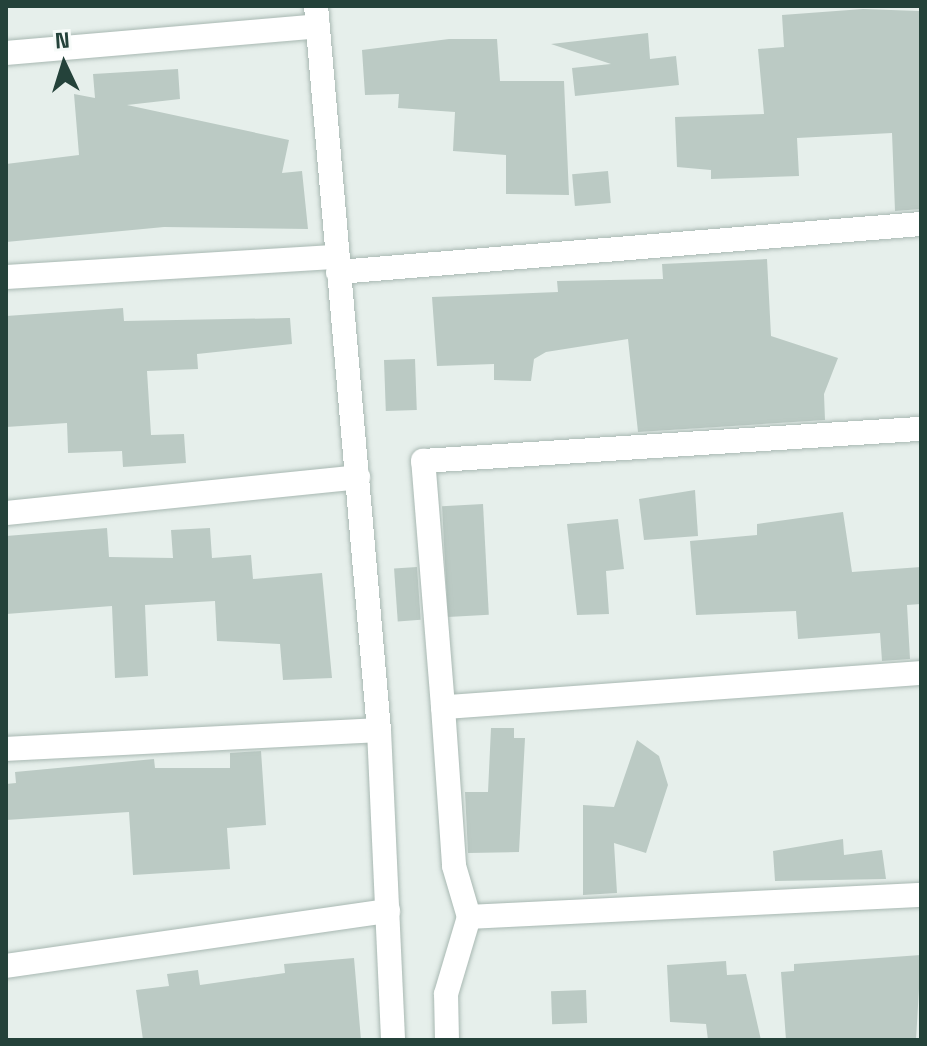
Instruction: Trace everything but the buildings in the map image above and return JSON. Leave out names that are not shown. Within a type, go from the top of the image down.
[{"type":"street","points":[[6,53],[317,16],[379,730],[393,1040]]},
{"type":"street","points":[[6,277],[338,264],[921,224]]},
{"type":"street","points":[[447,1040],[446,994],[469,917],[454,866],[423,461],[921,429]]},
{"type":"street","points":[[6,513],[358,477]]},
{"type":"street","points":[[443,707],[921,673]]},
{"type":"street","points":[[6,749],[379,730]]},
{"type":"street","points":[[469,917],[921,895]]},
{"type":"street","points":[[6,966],[388,911]]}]
